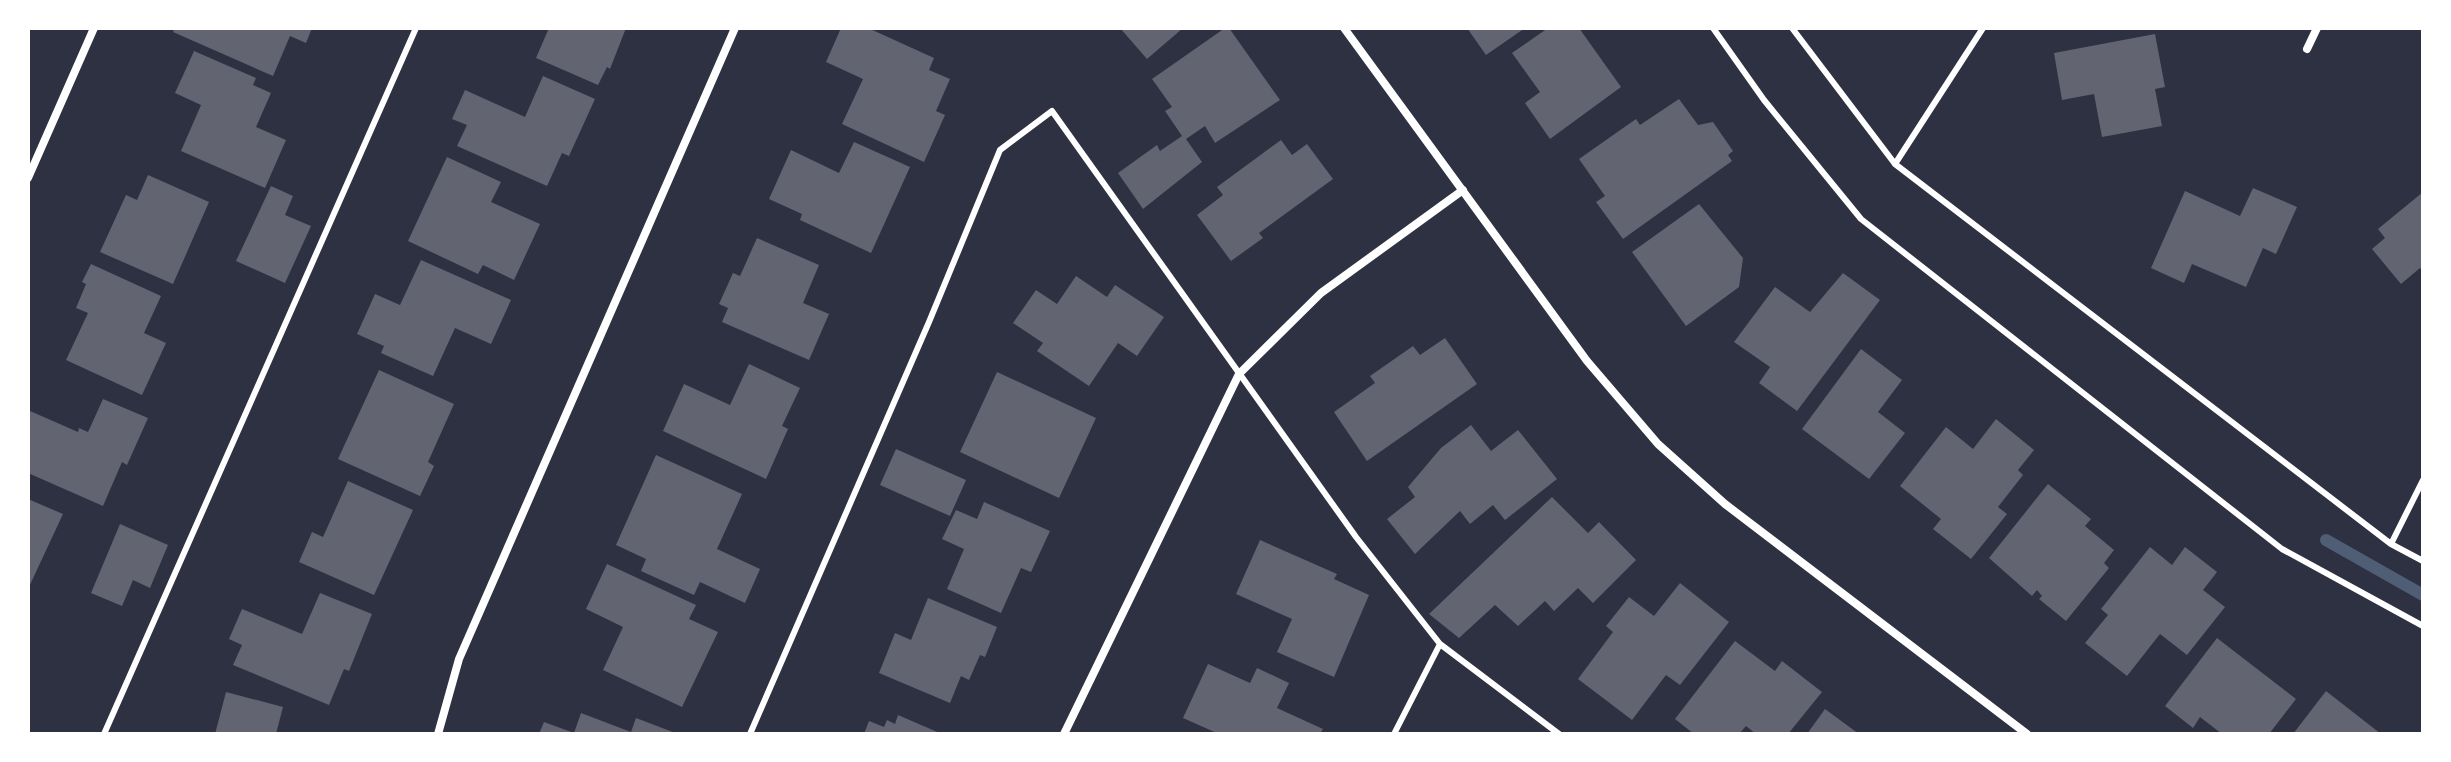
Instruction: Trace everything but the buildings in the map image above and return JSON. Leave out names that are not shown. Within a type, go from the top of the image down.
[{"type":"street","points":[[28,178],[94,28]]},
{"type":"street","points":[[438,734],[459,659],[735,28]]},
{"type":"street","points":[[1344,28],[1587,361],[1658,444],[1725,504],[2024,733]]},
{"type":"street","points":[[2307,49],[2317,28]]},
{"type":"street","points":[[1064,734],[1239,374],[1321,293],[1463,190]]},
{"type":"lane","points":[[104,734],[416,28]]},
{"type":"lane","points":[[1713,28],[1764,100],[1861,219],[2282,549],[2423,626]]},
{"type":"lane","points":[[1792,28],[1895,164],[2391,544],[2423,561]]},
{"type":"lane","points":[[1895,164],[1983,28]]},
{"type":"lane","points":[[750,734],[929,322],[1000,150],[1052,111],[1356,537],[1440,644],[1559,734]]},
{"type":"lane","points":[[2391,544],[2423,480]]},
{"type":"lane","points":[[1394,734],[1440,644]]},
{"type":"waterway","points":[[2326,540],[2423,595]]}]
